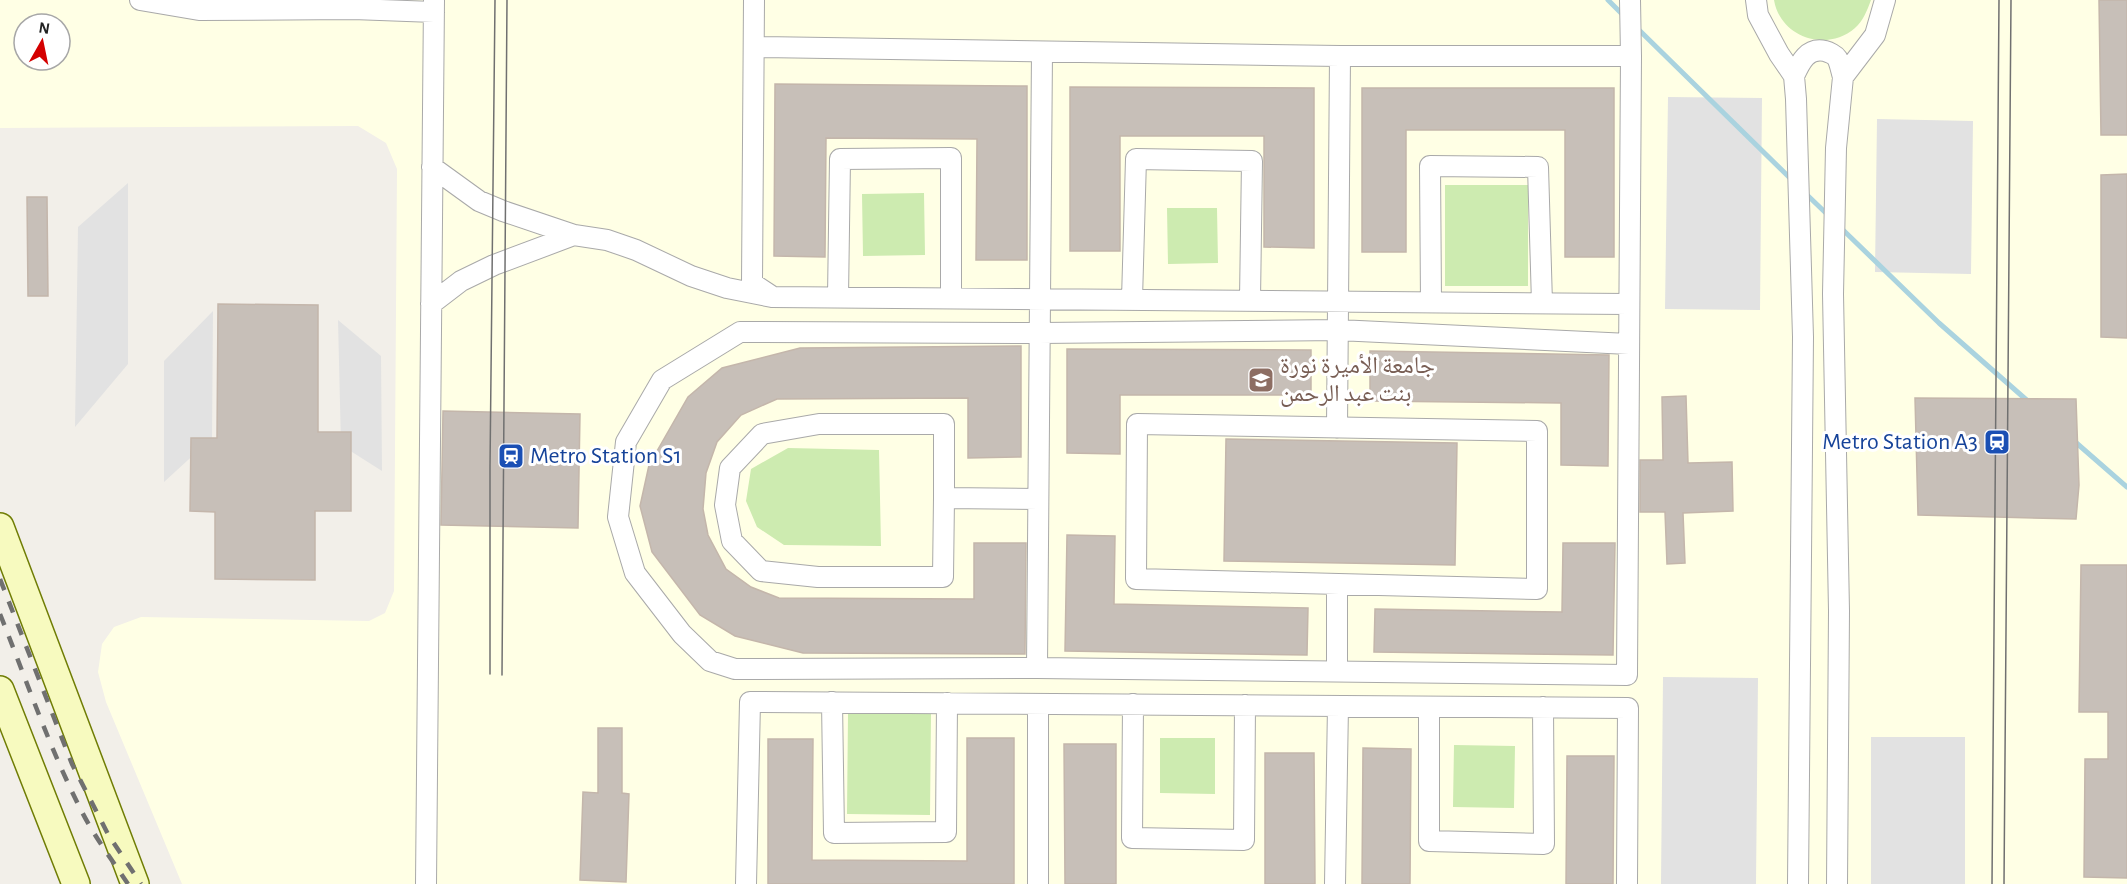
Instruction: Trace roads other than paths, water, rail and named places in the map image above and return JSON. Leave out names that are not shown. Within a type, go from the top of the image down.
[{"type":"main road","points":[[0,526],[136,884]]},
{"type":"main road","points":[[0,690],[75,884]]},
{"type":"street","points":[[140,0],[199,10],[434,6],[426,884]]},
{"type":"street","points":[[754,0],[752,283],[772,297]]},
{"type":"street","points":[[1629,344],[1338,330],[1040,333],[740,332],[662,380],[626,442],[618,518],[635,573],[682,633],[710,661],[735,669],[1037,668],[1627,675],[1631,56],[1630,0]]},
{"type":"street","points":[[1756,0],[1758,15],[1794,76]]},
{"type":"street","points":[[1843,77],[1875,35],[1885,0]]},
{"type":"street","points":[[754,47],[1340,56],[1631,56]]},
{"type":"street","points":[[1798,884],[1803,337],[1794,76],[1801,61],[1808,53],[1823,50],[1837,58],[1843,77],[1836,148],[1833,294],[1839,611],[1837,884]]},
{"type":"street","points":[[1037,668],[1042,52]]},
{"type":"street","points":[[1337,428],[1340,56]]},
{"type":"street","points":[[838,297],[840,159],[951,158],[951,298]]},
{"type":"street","points":[[1132,299],[1136,159],[1252,161],[1251,300]]},
{"type":"street","points":[[1431,302],[1430,166],[1538,167],[1542,303]]},
{"type":"street","points":[[432,167],[479,201],[546,228],[607,240],[636,250],[691,276],[728,288],[772,297],[1629,304]]},
{"type":"street","points":[[431,304],[461,280],[573,235]]},
{"type":"street","points":[[819,424],[944,424],[944,498],[943,577],[818,577],[761,571],[732,541],[724,505],[730,468],[762,434],[819,424]]},
{"type":"street","points":[[1137,424],[1537,431],[1538,589],[1337,585],[1136,579],[1137,424]]},
{"type":"street","points":[[944,498],[1038,499]]},
{"type":"street","points":[[1337,585],[1337,671]]},
{"type":"street","points":[[746,884],[750,702],[1628,708],[1627,884]]},
{"type":"street","points":[[832,702],[834,833],[946,832],[947,703]]},
{"type":"street","points":[[1038,704],[1038,884]]},
{"type":"street","points":[[1133,704],[1132,838],[1244,840],[1245,705]]},
{"type":"street","points":[[1335,884],[1338,706]]},
{"type":"street","points":[[1429,706],[1429,842],[1545,844],[1543,707]]},
{"type":"waterway","points":[[1608,0],[1624,16]]},
{"type":"waterway","points":[[1637,28],[1793,181]]},
{"type":"waterway","points":[[1804,192],[1830,217]]},
{"type":"waterway","points":[[1841,228],[1939,323],[2030,403]]},
{"type":"waterway","points":[[2073,440],[2127,487]]},
{"type":"tram line","points":[[490,674],[495,0]]},
{"type":"tram line","points":[[502,675],[507,0]]},
{"type":"tram line","points":[[1992,884],[1999,0]]},
{"type":"tram line","points":[[2004,884],[2011,0]]},
{"type":"railway","points":[[0,579],[72,764],[109,836],[141,884]]},
{"type":"railway","points":[[0,614],[69,786],[103,848],[128,884]]},
{"type":"place","name":"جامعة الأميرة نورة بنت عبد الرحمن","points":[[1261,380]]},
{"type":"place","name":"Metro Station A3","points":[[1997,442]]},
{"type":"place","name":"Metro Station S1","points":[[511,456]]}]
